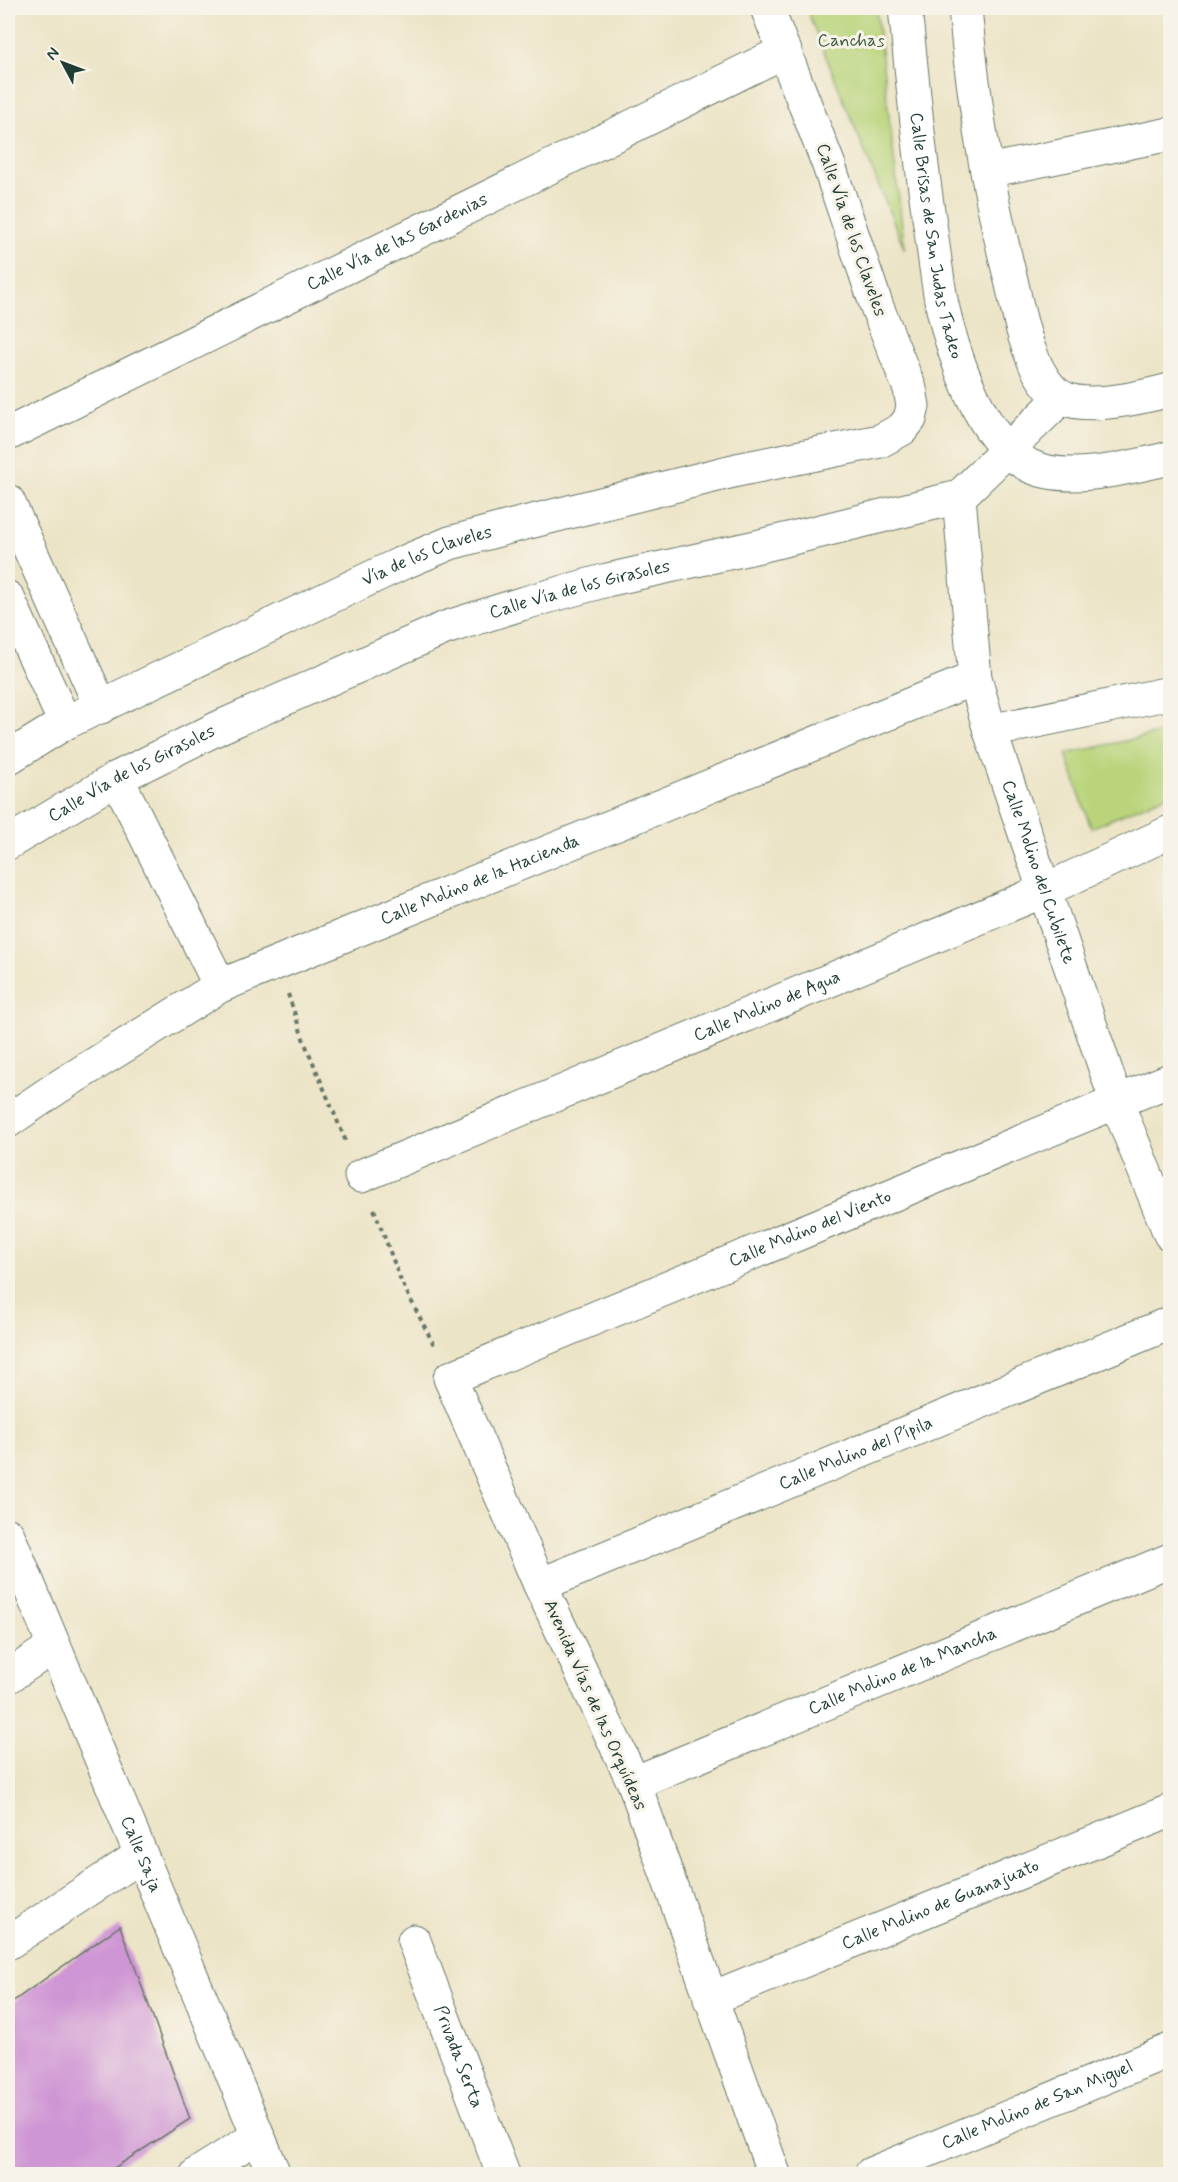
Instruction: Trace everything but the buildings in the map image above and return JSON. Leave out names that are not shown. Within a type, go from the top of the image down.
[{"type":"street","name":"Calle Vía de los Claveles","points":[[767,8],[828,163],[877,307],[910,389],[913,406],[910,419],[902,429],[880,441]]},
{"type":"street","name":"Calle Brisas de San Judas Tadeo","points":[[905,8],[918,145],[942,305],[962,370],[974,399],[986,423],[1006,450]]},
{"type":"street","points":[[964,8],[970,69],[1002,248],[1033,360],[1047,382],[1062,397],[1092,402],[1149,396],[1170,390]]},
{"type":"street","name":"Calle Vía de las Gardenias","points":[[8,434],[785,51]]},
{"type":"street","points":[[987,171],[1170,134]]},
{"type":"street","points":[[958,497],[1062,397]]},
{"type":"street","name":"Vía de los Claveles","points":[[8,758],[65,723],[400,564],[450,543],[737,470],[880,441]]},
{"type":"street","points":[[1006,450],[1027,465],[1043,471],[1067,474],[1106,471],[1170,458]]},
{"type":"street","name":"Calle Molino del Cubilete","points":[[958,497],[975,678],[990,731],[1117,1103],[1170,1234]]},
{"type":"street","name":"Calle Vía de los Girasoles","points":[[8,843],[117,778],[220,727],[445,628],[607,580],[760,546],[958,497]]},
{"type":"street","points":[[8,501],[101,707]]},
{"type":"street","points":[[8,598],[65,723]]},
{"type":"street","name":"Calle Molino de la Hacienda","points":[[8,1121],[220,986],[975,678]]},
{"type":"street","points":[[990,731],[1170,693]]},
{"type":"street","points":[[117,778],[220,986]]},
{"type":"street","name":"Calle Molino de Agua","points":[[361,1176],[1043,891],[1170,832]]},
{"type":"street","name":"Calle Molino del Viento","points":[[450,1378],[1170,1080]]},
{"type":"street","name":"Calle Molino del Pípila","points":[[540,1585],[1170,1323]]},
{"type":"street","name":"Avenida Vías de las Orquídeas","points":[[450,1378],[540,1585],[634,1783],[774,2175]]},
{"type":"street","name":"Calle Saja","points":[[8,1535],[274,2175]]},
{"type":"street","name":"Calle Molino de la Mancha","points":[[634,1783],[1170,1560]]},
{"type":"street","points":[[8,1677],[54,1646]]},
{"type":"street","name":"Calle Molino de Guanajuato","points":[[710,1999],[1170,1811]]},
{"type":"street","points":[[8,1943],[141,1855]]},
{"type":"street","name":"Privada Serta","points":[[414,1941],[503,2175]]},
{"type":"street","name":"Calle Molino de San Miguel","points":[[871,2175],[1170,2050]]},
{"type":"street","points":[[197,2175],[258,2136]]},
{"type":"green space","name":"Canchas","points":[[806,8],[876,8],[905,250]]},
{"type":"green space","points":[[1170,731],[1170,794],[1091,828],[1066,754]]}]
